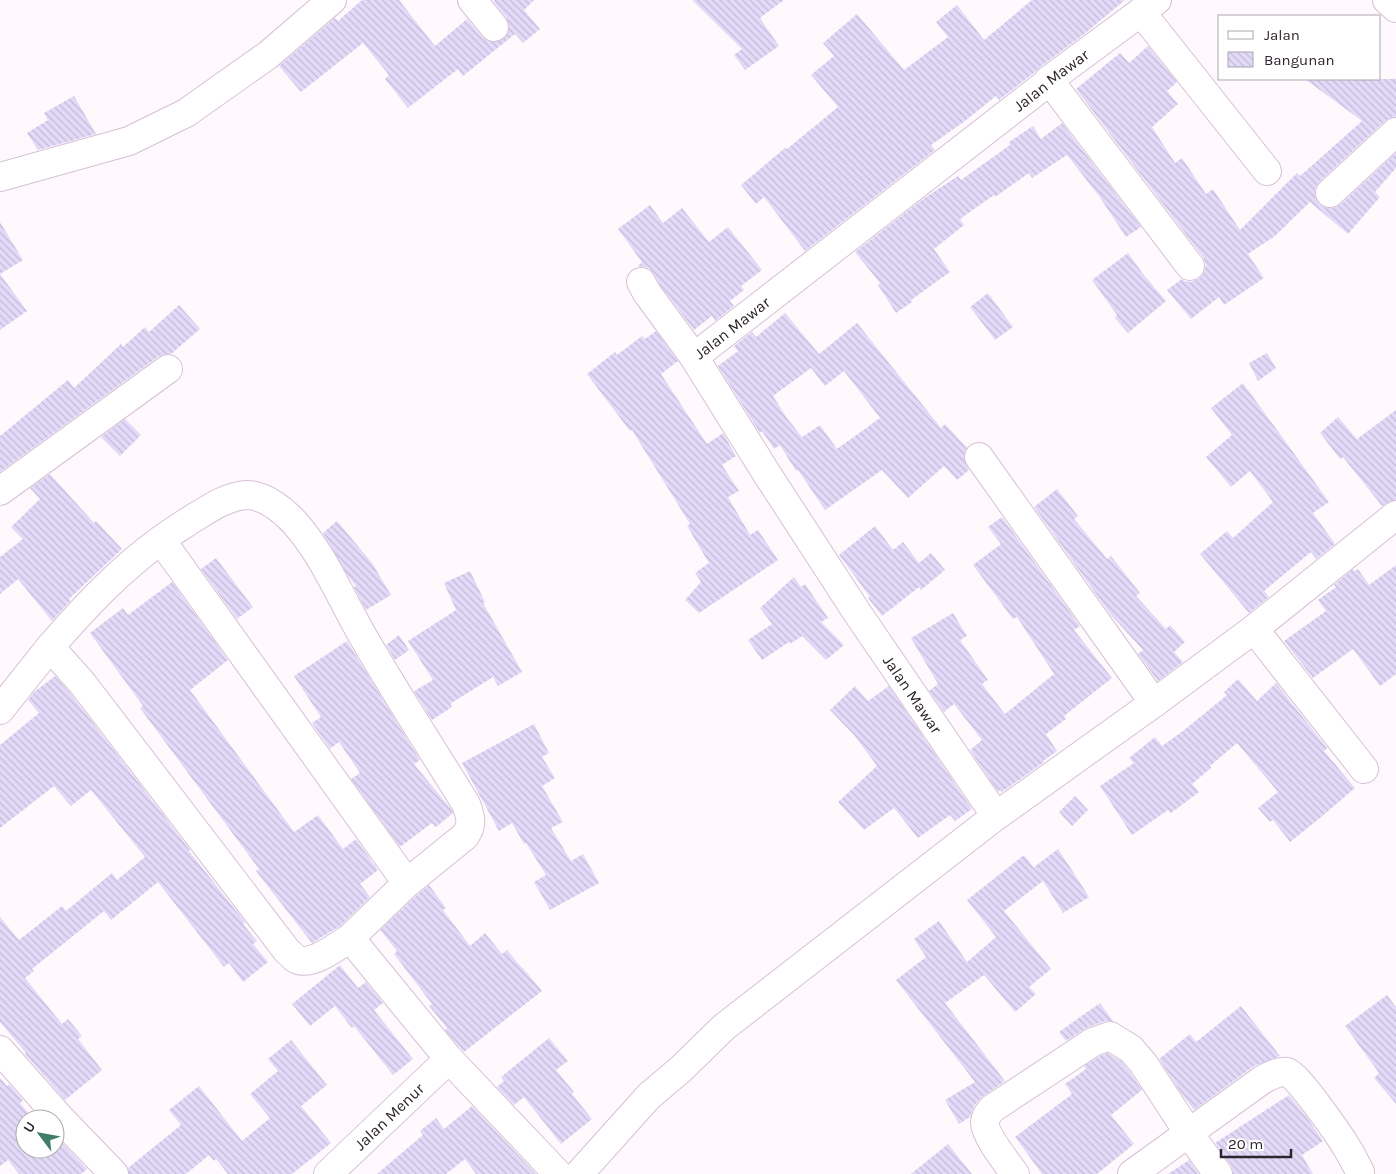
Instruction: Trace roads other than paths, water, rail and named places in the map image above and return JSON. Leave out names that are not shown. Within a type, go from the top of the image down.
[{"type":"street","points":[[0,177],[129,141],[186,113],[268,55],[332,0]]},
{"type":"street","points":[[472,0],[494,27]]},
{"type":"street","points":[[1387,0],[1396,8]]},
{"type":"street","points":[[1149,6],[1267,170]]},
{"type":"street","name":"Jalan Mawar","points":[[996,816],[851,603],[694,357],[1049,80],[1149,6]]},
{"type":"street","points":[[1049,80],[1190,266]]},
{"type":"street","points":[[1330,193],[1396,132]]},
{"type":"street","points":[[641,282],[646,293],[694,357]]},
{"type":"street","points":[[0,491],[168,369]]},
{"type":"street","points":[[979,458],[1154,703]]},
{"type":"street","points":[[0,710],[50,647],[77,616],[122,572],[161,540],[210,507],[232,497],[249,495],[264,499],[279,509],[306,538],[326,568],[365,639],[466,804],[470,815],[471,827],[465,836],[408,883],[350,938],[319,958],[306,962],[296,959],[287,951],[83,684],[50,647]]},
{"type":"street","points":[[579,1174],[649,1096],[681,1069],[724,1027],[996,816],[1254,629],[1396,515]]},
{"type":"street","points":[[161,540],[408,883]]},
{"type":"street","points":[[1254,629],[1364,769]]},
{"type":"street","points":[[350,938],[448,1059],[558,1174]]},
{"type":"street","points":[[1005,1170],[985,1125],[987,1114],[993,1108],[1093,1042],[1110,1036],[1131,1049],[1143,1063],[1218,1174]]},
{"type":"street","points":[[0,1050],[107,1172]]},
{"type":"street","name":"Jalan Menur","points":[[328,1174],[448,1059]]},
{"type":"street","points":[[1132,1174],[1262,1080],[1275,1073],[1287,1072],[1302,1086],[1347,1148],[1360,1172],[1359,1174]]}]
